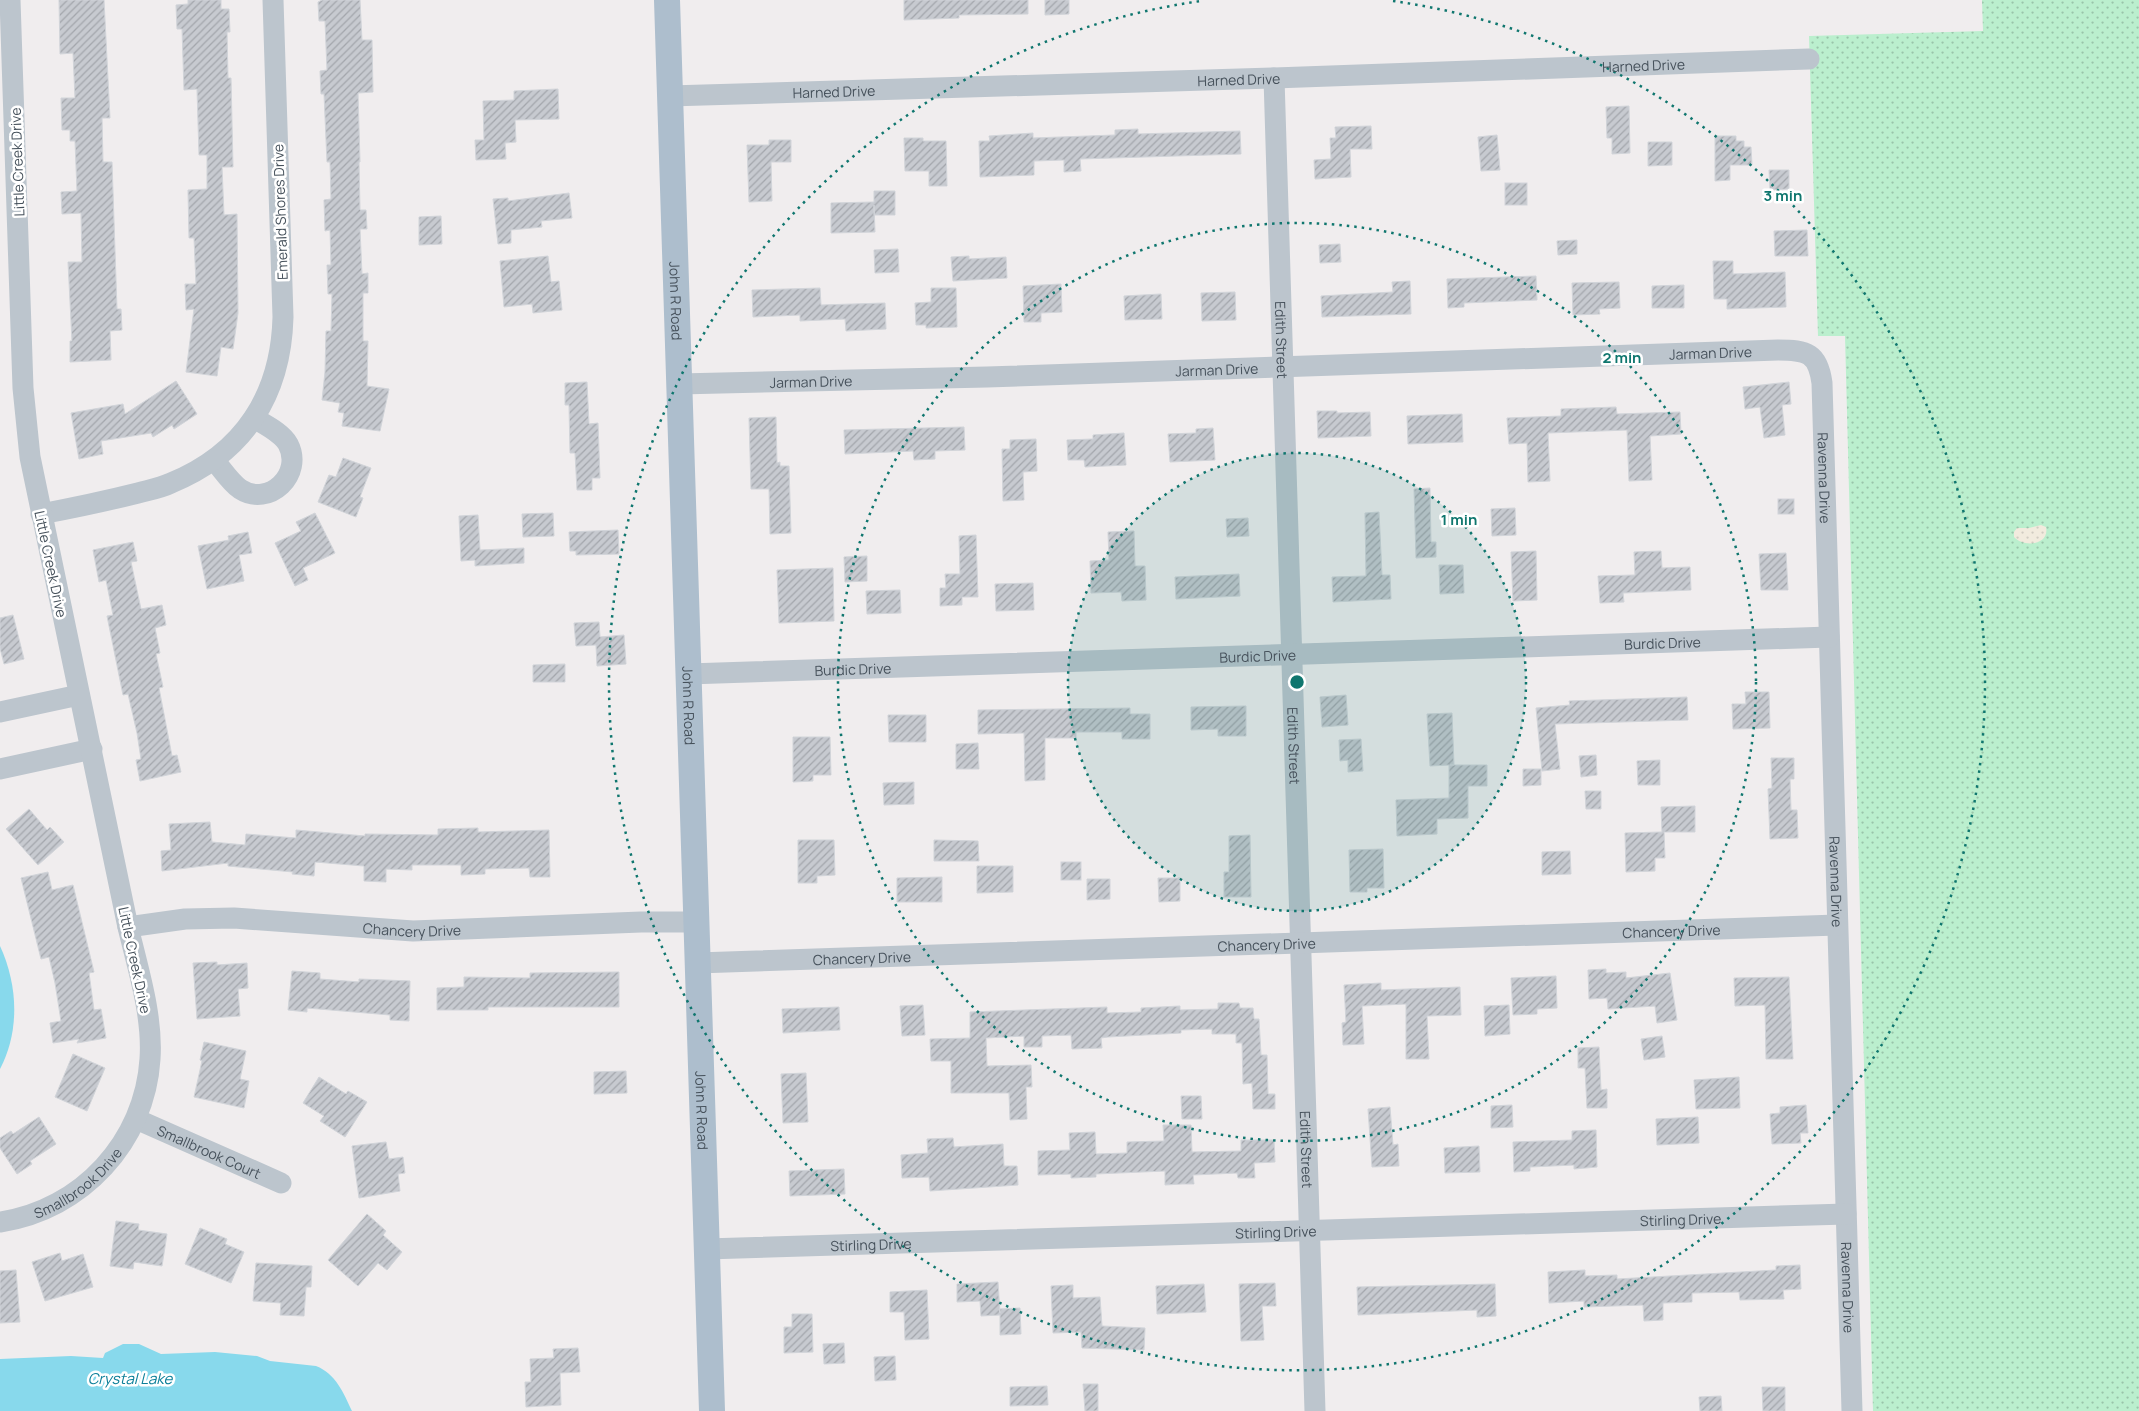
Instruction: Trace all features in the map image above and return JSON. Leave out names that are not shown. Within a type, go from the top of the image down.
[{"type":"main road","name":"John R Road","points":[[667,0],[712,1411]]},
{"type":"street","name":"Little Creek Drive","points":[[10,0],[8,151],[24,396],[30,457],[128,927],[146,1003],[150,1057],[148,1080],[136,1119]]},
{"type":"street","name":"Emerald Shores Drive","points":[[41,514],[125,496],[169,484],[196,472],[228,449],[254,418],[271,387],[280,357],[282,338],[273,0]]},
{"type":"street","name":"Harned Drive","points":[[670,96],[1274,78],[1809,59]]},
{"type":"street","name":"Edith Street","points":[[1274,78],[1299,942],[1315,1411]]},
{"type":"street","name":"Jarman Drive","points":[[679,384],[987,377],[1778,350],[1796,350],[1812,356]]},
{"type":"street","name":"Ravenna Drive","points":[[1812,356],[1820,367],[1822,383],[1852,1411]]},
{"type":"street","points":[[214,460],[240,489],[252,494],[275,490],[283,485],[292,469],[292,458],[288,445],[283,438],[254,418]]},
{"type":"street","name":"Burdic Drive","points":[[688,674],[1829,637]]},
{"type":"street","points":[[0,712],[79,695]]},
{"type":"street","points":[[0,769],[92,749]]},
{"type":"street","name":"Chancery Drive","points":[[128,927],[185,919],[234,918],[413,932],[640,922],[696,922]]},
{"type":"street","name":"Chancery Drive","points":[[697,963],[1837,925]]},
{"type":"street","name":"Smallbrook Court","points":[[136,1119],[281,1183]]},
{"type":"street","name":"Smallbrook Drive","points":[[0,1222],[38,1212],[84,1187],[107,1164],[123,1142],[136,1119]]},
{"type":"street","name":"Stirling Drive","points":[[706,1249],[1846,1214]]},
{"type":"green space","points":[[1982,0],[2139,0],[2139,1411],[1873,1411],[1845,336],[1818,336],[1809,36],[1983,31]]},
{"type":"sand","points":[[2041,525],[2046,527],[2046,533],[2040,541],[2024,543],[2014,537],[2014,532],[2017,528]]},
{"type":"water","points":[[0,946],[6,961],[13,992],[14,1024],[11,1039],[0,1069]]},
{"type":"water","name":"Crystal Lake","points":[[123,1344],[139,1344],[161,1354],[215,1352],[257,1356],[270,1361],[316,1366],[323,1369],[334,1379],[352,1411],[0,1411],[0,1359],[71,1356],[103,1358],[105,1353]]},
{"type":"building","points":[[59,0],[104,0],[110,118],[102,118],[103,162],[112,162],[117,309],[121,309],[122,330],[110,331],[111,360],[70,362],[70,341],[72,341],[68,262],[82,262],[81,213],[62,214],[61,192],[77,191],[75,141],[70,141],[70,130],[62,130],[61,98],[75,98],[73,53],[60,54]]},
{"type":"building","points":[[188,0],[221,0],[221,9],[229,9],[230,32],[227,32],[228,78],[231,78],[233,167],[222,167],[224,215],[237,214],[238,313],[233,349],[221,347],[217,376],[186,372],[194,309],[186,310],[185,284],[196,284],[194,238],[189,238],[188,190],[207,189],[207,155],[199,155],[197,89],[184,90],[182,29],[177,29],[176,5],[188,4]]},
{"type":"building","points":[[322,0],[360,0],[362,40],[372,40],[373,92],[358,93],[360,210],[366,210],[367,229],[360,229],[362,274],[368,273],[368,293],[363,293],[363,341],[368,341],[367,386],[389,389],[380,431],[342,426],[344,413],[338,412],[340,403],[322,400],[326,331],[331,331],[332,294],[328,294],[327,265],[331,265],[330,230],[325,231],[324,200],[331,199],[330,162],[327,162],[324,94],[321,94],[320,71],[327,70],[325,21],[319,21],[318,2]]},
{"type":"building","points":[[904,0],[1028,0],[1028,14],[959,15],[959,18],[904,20]]},
{"type":"building","points":[[1045,0],[1069,0],[1069,14],[1045,15]]},
{"type":"building","points":[[558,89],[559,119],[515,120],[516,142],[505,143],[506,159],[476,160],[475,140],[484,140],[483,101],[514,100],[514,91]]},
{"type":"building","points":[[1629,106],[1630,153],[1612,154],[1612,138],[1607,138],[1606,107]]},
{"type":"building","points":[[1371,126],[1372,149],[1350,149],[1351,177],[1315,179],[1314,160],[1331,159],[1330,138],[1336,138],[1335,127]]},
{"type":"building","points":[[1138,129],[1138,134],[1240,131],[1241,154],[1080,159],[1081,171],[1064,172],[1064,160],[1034,161],[1034,175],[980,177],[979,141],[990,141],[989,136],[1033,133],[1033,138],[1115,135],[1115,130]]},
{"type":"building","points":[[1497,135],[1500,170],[1481,171],[1478,137]]},
{"type":"building","points":[[1715,136],[1736,136],[1736,141],[1744,141],[1744,147],[1751,147],[1752,165],[1730,165],[1730,180],[1715,181]]},
{"type":"building","points":[[904,138],[923,138],[923,141],[946,141],[947,186],[929,186],[929,171],[905,171]]},
{"type":"building","points":[[769,140],[791,140],[791,162],[771,162],[772,201],[749,202],[747,145],[769,145]]},
{"type":"building","points":[[1648,142],[1672,142],[1672,165],[1648,166]]},
{"type":"building","points":[[1769,170],[1789,170],[1789,189],[1770,190]]},
{"type":"building","points":[[1505,183],[1527,183],[1527,205],[1505,205]]},
{"type":"building","points":[[874,191],[895,191],[895,215],[874,215],[875,232],[831,233],[831,203],[874,202]]},
{"type":"building","points":[[569,193],[572,218],[541,221],[542,227],[511,230],[511,243],[498,244],[493,199],[508,198],[508,201]]},
{"type":"building","points":[[441,216],[442,244],[419,245],[419,217]]},
{"type":"building","points":[[1807,230],[1808,256],[1775,256],[1774,231]]},
{"type":"building","points":[[1577,240],[1577,254],[1558,255],[1557,241]]},
{"type":"building","points":[[1340,244],[1341,262],[1320,263],[1319,245]]},
{"type":"building","points":[[898,249],[899,272],[875,273],[874,250]]},
{"type":"building","points":[[548,256],[551,282],[559,281],[562,310],[533,313],[532,304],[504,307],[500,261]]},
{"type":"building","points":[[969,256],[969,259],[1006,257],[1007,278],[953,281],[951,257]]},
{"type":"building","points":[[1713,261],[1733,261],[1733,274],[1785,272],[1786,307],[1727,309],[1727,299],[1714,299]]},
{"type":"building","points":[[1536,276],[1537,300],[1464,303],[1464,307],[1448,308],[1447,279]]},
{"type":"building","points":[[1410,281],[1411,314],[1322,317],[1321,296],[1393,292],[1392,282]]},
{"type":"building","points":[[1619,282],[1620,308],[1599,309],[1600,314],[1573,315],[1572,283]]},
{"type":"building","points":[[1061,284],[1062,312],[1041,313],[1041,322],[1024,322],[1023,286]]},
{"type":"building","points":[[1684,285],[1684,308],[1652,308],[1652,286]]},
{"type":"building","points":[[820,288],[821,305],[885,303],[886,329],[846,331],[845,319],[800,321],[800,315],[753,317],[752,290]]},
{"type":"building","points":[[931,288],[956,288],[957,327],[926,328],[926,325],[916,325],[915,303],[931,302]]},
{"type":"building","points":[[1235,292],[1236,320],[1202,321],[1201,293]]},
{"type":"building","points":[[1161,294],[1162,319],[1125,320],[1124,296]]},
{"type":"building","points":[[176,381],[197,414],[174,429],[172,425],[153,437],[151,433],[101,441],[103,454],[79,459],[71,413],[123,404],[125,414]]},
{"type":"building","points":[[587,382],[589,424],[598,423],[600,478],[592,478],[592,490],[577,490],[575,453],[570,453],[569,405],[565,405],[565,383]]},
{"type":"building","points":[[1789,382],[1791,404],[1782,405],[1785,435],[1764,438],[1760,407],[1745,409],[1743,387]]},
{"type":"building","points":[[1616,407],[1617,414],[1680,412],[1681,434],[1650,436],[1652,480],[1629,481],[1627,430],[1548,433],[1550,481],[1528,482],[1527,443],[1509,444],[1507,418],[1561,416],[1561,409]]},
{"type":"building","points":[[1317,411],[1337,411],[1337,413],[1370,412],[1371,436],[1318,438]]},
{"type":"building","points":[[1462,414],[1463,442],[1408,444],[1407,416]]},
{"type":"building","points":[[776,417],[777,463],[780,462],[780,466],[789,466],[791,533],[770,534],[769,489],[751,489],[749,418]]},
{"type":"building","points":[[964,427],[965,450],[935,451],[935,459],[914,460],[913,451],[845,454],[844,430]]},
{"type":"building","points":[[1213,428],[1215,460],[1170,462],[1168,434],[1196,433],[1196,429]]},
{"type":"building","points":[[1124,433],[1126,465],[1085,467],[1084,460],[1068,460],[1067,440],[1093,439],[1093,435]]},
{"type":"building","points":[[1036,439],[1037,471],[1023,472],[1024,500],[1003,501],[1002,449],[1010,449],[1010,440]]},
{"type":"building","points":[[343,458],[371,468],[360,497],[363,498],[356,517],[318,502],[329,475],[336,477]]},
{"type":"building","points":[[1430,488],[1431,542],[1436,542],[1436,557],[1416,558],[1414,489]]},
{"type":"building","points":[[1778,499],[1794,499],[1794,514],[1778,514]]},
{"type":"building","points":[[1515,508],[1516,535],[1492,536],[1491,509]]},
{"type":"building","points":[[1379,512],[1382,575],[1390,575],[1391,599],[1333,602],[1332,577],[1366,576],[1365,513]]},
{"type":"building","points":[[315,513],[335,553],[303,568],[308,580],[295,586],[275,543],[301,531],[296,522]]},
{"type":"building","points":[[553,513],[554,536],[523,537],[522,514]]},
{"type":"building","points":[[478,515],[480,550],[524,548],[524,563],[475,566],[475,560],[461,561],[459,516]]},
{"type":"building","points":[[1248,518],[1249,536],[1227,537],[1226,519]]},
{"type":"building","points":[[618,530],[619,554],[576,555],[576,551],[570,551],[569,532]]},
{"type":"building","points":[[1134,531],[1135,566],[1145,566],[1146,600],[1122,601],[1121,592],[1091,593],[1090,561],[1109,560],[1108,532]]},
{"type":"building","points":[[248,532],[252,553],[239,555],[244,581],[207,589],[198,546],[229,540],[228,536]]},
{"type":"building","points":[[976,535],[978,597],[962,597],[962,605],[940,606],[940,588],[946,588],[945,574],[960,574],[959,536]]},
{"type":"building","points":[[133,542],[137,561],[131,562],[141,609],[162,605],[166,625],[155,628],[160,653],[156,654],[163,687],[159,688],[172,756],[177,755],[181,772],[140,781],[136,760],[141,759],[137,733],[128,694],[123,695],[107,616],[113,615],[106,580],[99,582],[93,550]]},
{"type":"building","points":[[1536,551],[1537,600],[1513,601],[1511,552]]},
{"type":"building","points":[[1661,551],[1662,568],[1690,567],[1691,590],[1623,593],[1624,602],[1600,603],[1598,576],[1635,575],[1634,552]]},
{"type":"building","points":[[1786,553],[1788,590],[1761,590],[1759,554]]},
{"type":"building","points":[[867,556],[867,581],[845,582],[844,557]]},
{"type":"building","points":[[1439,565],[1463,565],[1464,593],[1440,594]]},
{"type":"building","points":[[833,568],[834,621],[779,623],[777,570]]},
{"type":"building","points":[[1239,574],[1240,596],[1176,599],[1175,577]]},
{"type":"building","points":[[1033,583],[1034,610],[996,611],[995,584]]},
{"type":"building","points":[[900,590],[901,613],[867,614],[866,591]]},
{"type":"building","points":[[13,615],[24,659],[4,664],[0,648],[0,618]]},
{"type":"building","points":[[599,622],[600,637],[624,635],[626,664],[597,666],[596,645],[576,646],[574,623]]},
{"type":"building","points":[[565,664],[565,682],[533,682],[533,665]]},
{"type":"building","points":[[1745,692],[1769,692],[1770,728],[1733,729],[1732,704],[1746,704]]},
{"type":"building","points":[[1346,695],[1348,725],[1322,727],[1320,697]]},
{"type":"building","points":[[1687,697],[1688,720],[1555,724],[1560,769],[1542,771],[1536,708],[1570,705],[1569,701]]},
{"type":"building","points":[[1246,706],[1246,736],[1218,736],[1218,729],[1191,730],[1191,707]]},
{"type":"building","points":[[1130,708],[1130,714],[1150,714],[1150,739],[1122,739],[1122,732],[1076,732],[1076,738],[1045,738],[1045,780],[1025,781],[1024,733],[978,734],[978,710]]},
{"type":"building","points":[[1452,713],[1454,765],[1487,765],[1487,786],[1468,786],[1468,818],[1437,819],[1437,834],[1397,836],[1396,800],[1449,798],[1449,765],[1430,766],[1427,714]]},
{"type":"building","points":[[888,715],[926,715],[926,742],[889,742]]},
{"type":"building","points":[[793,737],[830,737],[831,775],[813,775],[813,781],[793,782]]},
{"type":"building","points":[[1361,739],[1363,771],[1348,772],[1348,760],[1340,761],[1339,740]]},
{"type":"building","points":[[978,743],[979,769],[956,769],[956,744]]},
{"type":"building","points":[[1596,755],[1597,775],[1581,777],[1579,756]]},
{"type":"building","points":[[1771,758],[1794,758],[1794,779],[1790,779],[1791,810],[1797,810],[1798,838],[1770,839],[1768,789],[1772,788]]},
{"type":"building","points":[[1660,760],[1660,785],[1638,785],[1637,761]]},
{"type":"building","points":[[1523,769],[1541,769],[1541,785],[1523,786]]},
{"type":"building","points":[[914,782],[914,804],[884,805],[883,783]]},
{"type":"building","points":[[1585,791],[1601,791],[1601,809],[1586,809]]},
{"type":"building","points":[[1695,806],[1695,832],[1664,832],[1665,858],[1655,858],[1655,871],[1626,872],[1625,833],[1662,832],[1661,807]]},
{"type":"building","points":[[29,809],[47,830],[50,827],[64,842],[38,865],[6,829]]},
{"type":"building","points":[[210,822],[212,842],[245,845],[246,834],[296,838],[296,830],[365,836],[365,834],[438,835],[438,829],[478,828],[478,832],[549,830],[550,877],[530,877],[529,868],[485,869],[485,874],[461,875],[461,865],[412,865],[412,870],[386,869],[386,882],[364,881],[364,866],[315,862],[314,876],[292,874],[293,872],[228,866],[228,863],[162,871],[161,851],[171,850],[169,824]]},
{"type":"building","points":[[1250,835],[1251,897],[1224,897],[1224,872],[1229,872],[1229,836]]},
{"type":"building","points":[[798,840],[834,840],[835,875],[817,876],[817,883],[798,883]]},
{"type":"building","points":[[934,840],[978,841],[979,861],[934,861]]},
{"type":"building","points":[[1383,849],[1384,888],[1367,888],[1367,892],[1350,892],[1349,850]]},
{"type":"building","points":[[1570,851],[1571,874],[1542,875],[1542,852]]},
{"type":"building","points":[[1061,862],[1081,862],[1081,880],[1061,880]]},
{"type":"building","points":[[977,866],[1013,866],[1013,892],[977,893]]},
{"type":"building","points":[[48,872],[52,890],[73,885],[94,972],[89,973],[94,1010],[101,1009],[106,1038],[77,1043],[79,1039],[53,1043],[50,1023],[61,1021],[55,983],[49,957],[41,959],[21,878]]},
{"type":"building","points":[[942,877],[942,902],[897,902],[897,878]]},
{"type":"building","points":[[1158,878],[1180,878],[1180,901],[1159,902]]},
{"type":"building","points":[[1087,879],[1110,879],[1110,899],[1087,900]]},
{"type":"building","points":[[217,962],[217,965],[247,963],[248,988],[238,989],[240,1016],[197,1019],[193,963]]},
{"type":"building","points":[[1606,969],[1606,973],[1626,972],[1626,978],[1670,973],[1677,1020],[1657,1023],[1655,1006],[1608,1009],[1607,998],[1589,999],[1588,970]]},
{"type":"building","points":[[292,971],[320,973],[320,979],[359,982],[359,979],[410,981],[409,1021],[390,1020],[390,1015],[307,1008],[307,1012],[288,1010]]},
{"type":"building","points":[[619,972],[619,1007],[488,1007],[488,1010],[437,1010],[437,988],[464,987],[464,977],[530,978],[530,973]]},
{"type":"building","points":[[1556,976],[1557,1008],[1537,1009],[1537,1014],[1513,1015],[1511,978]]},
{"type":"building","points":[[1789,977],[1793,1059],[1766,1059],[1765,1005],[1735,1006],[1734,978]]},
{"type":"building","points":[[1381,983],[1381,990],[1460,987],[1461,1015],[1427,1016],[1429,1059],[1406,1059],[1406,1004],[1362,1006],[1364,1044],[1343,1045],[1342,1023],[1346,1022],[1344,985]]},
{"type":"building","points":[[1218,1003],[1239,1003],[1240,1008],[1253,1008],[1254,1019],[1259,1019],[1261,1055],[1267,1055],[1268,1094],[1275,1094],[1275,1109],[1253,1109],[1252,1083],[1243,1084],[1242,1043],[1236,1043],[1236,1034],[1212,1034],[1212,1029],[1181,1030],[1181,1033],[1101,1038],[1102,1048],[1072,1049],[1071,1035],[1042,1036],[1042,1047],[1024,1047],[1024,1036],[986,1038],[987,1066],[1031,1065],[1032,1087],[1026,1087],[1027,1119],[1010,1120],[1009,1093],[951,1093],[951,1061],[931,1061],[930,1039],[970,1038],[970,1012],[1107,1007],[1107,1013],[1141,1012],[1141,1008],[1180,1006],[1180,1010],[1218,1009]]},
{"type":"building","points":[[923,1005],[925,1035],[902,1036],[900,1006]]},
{"type":"building","points":[[1509,1005],[1510,1034],[1485,1036],[1484,1006]]},
{"type":"building","points":[[839,1007],[840,1030],[783,1033],[782,1009]]},
{"type":"building","points":[[1662,1036],[1665,1057],[1644,1060],[1641,1039]]},
{"type":"building","points":[[204,1042],[246,1051],[240,1079],[249,1081],[244,1108],[194,1097]]},
{"type":"building","points":[[1599,1047],[1601,1090],[1607,1089],[1607,1108],[1587,1108],[1585,1068],[1578,1068],[1578,1048]]},
{"type":"building","points":[[73,1054],[105,1068],[87,1111],[55,1097]]},
{"type":"building","points":[[626,1071],[627,1093],[594,1094],[594,1072]]},
{"type":"building","points":[[806,1073],[808,1122],[783,1123],[781,1074]]},
{"type":"building","points":[[319,1077],[346,1094],[348,1091],[367,1102],[345,1137],[320,1121],[324,1116],[303,1103]]},
{"type":"building","points":[[1739,1077],[1740,1108],[1696,1109],[1694,1080]]},
{"type":"building","points":[[1181,1096],[1201,1096],[1202,1119],[1182,1119]]},
{"type":"building","points":[[1512,1105],[1513,1127],[1491,1128],[1491,1106]]},
{"type":"building","points":[[1806,1105],[1808,1133],[1800,1133],[1801,1143],[1772,1144],[1770,1114],[1780,1113],[1780,1107]]},
{"type":"building","points":[[1390,1107],[1393,1145],[1398,1144],[1399,1166],[1372,1167],[1368,1109]]},
{"type":"building","points":[[39,1117],[56,1144],[30,1161],[32,1164],[17,1174],[0,1148],[0,1138],[11,1131],[13,1134]]},
{"type":"building","points":[[1698,1117],[1699,1143],[1657,1145],[1656,1119]]},
{"type":"building","points":[[1163,1125],[1191,1125],[1192,1152],[1241,1151],[1241,1140],[1274,1140],[1275,1162],[1254,1163],[1255,1178],[1238,1178],[1237,1173],[1193,1175],[1194,1184],[1165,1185],[1165,1171],[1096,1174],[1096,1177],[1071,1178],[1071,1174],[1038,1175],[1038,1151],[1070,1150],[1069,1133],[1095,1132],[1096,1154],[1127,1153],[1127,1142],[1164,1141]]},
{"type":"building","points":[[1596,1130],[1597,1167],[1574,1169],[1574,1165],[1530,1167],[1530,1171],[1514,1172],[1513,1142],[1572,1140],[1572,1131]]},
{"type":"building","points":[[953,1138],[954,1147],[1003,1144],[1004,1166],[1017,1166],[1018,1185],[930,1191],[929,1177],[902,1178],[901,1155],[928,1153],[927,1139]]},
{"type":"building","points":[[386,1142],[389,1159],[403,1157],[405,1173],[398,1174],[400,1191],[359,1198],[352,1146]]},
{"type":"building","points":[[1479,1146],[1480,1172],[1445,1173],[1444,1148]]},
{"type":"building","points":[[844,1169],[845,1194],[790,1196],[789,1171]]},
{"type":"building","points":[[367,1214],[386,1231],[383,1235],[402,1252],[387,1270],[378,1263],[358,1286],[328,1260]]},
{"type":"building","points":[[116,1221],[139,1224],[138,1230],[167,1234],[162,1266],[134,1262],[133,1269],[110,1266]]},
{"type":"building","points":[[200,1228],[227,1239],[225,1244],[244,1252],[231,1283],[185,1264]]},
{"type":"building","points":[[60,1253],[62,1261],[83,1254],[93,1287],[45,1301],[32,1262]]},
{"type":"building","points":[[256,1263],[312,1266],[311,1287],[306,1287],[304,1316],[280,1315],[281,1303],[253,1301]]},
{"type":"building","points":[[1800,1265],[1801,1289],[1783,1290],[1784,1299],[1740,1300],[1739,1292],[1692,1293],[1692,1302],[1663,1303],[1663,1320],[1644,1321],[1643,1305],[1584,1307],[1584,1301],[1549,1303],[1548,1272],[1585,1270],[1585,1276],[1617,1275],[1617,1279],[1776,1270],[1776,1266]]},
{"type":"building","points":[[16,1270],[20,1322],[0,1323],[0,1271]]},
{"type":"building","points":[[998,1282],[1000,1309],[1020,1308],[1021,1334],[1000,1335],[1000,1315],[981,1316],[980,1301],[957,1302],[957,1284]]},
{"type":"building","points":[[1275,1283],[1276,1306],[1262,1306],[1264,1340],[1241,1341],[1239,1284]]},
{"type":"building","points":[[1204,1284],[1206,1312],[1157,1314],[1156,1286]]},
{"type":"building","points":[[1495,1284],[1496,1316],[1477,1317],[1477,1310],[1358,1315],[1357,1287]]},
{"type":"building","points":[[1073,1285],[1073,1298],[1100,1297],[1102,1326],[1145,1328],[1144,1350],[1082,1348],[1081,1332],[1053,1333],[1051,1286]]},
{"type":"building","points":[[927,1290],[929,1339],[905,1340],[904,1312],[890,1312],[890,1292]]},
{"type":"building","points":[[792,1314],[812,1314],[813,1352],[784,1353],[784,1327],[792,1327]]},
{"type":"building","points":[[844,1343],[845,1363],[824,1364],[823,1344]]},
{"type":"building","points":[[578,1348],[580,1372],[560,1373],[561,1405],[526,1407],[525,1382],[531,1382],[530,1359],[554,1358],[553,1349]]},
{"type":"building","points":[[895,1356],[896,1380],[875,1381],[874,1357]]},
{"type":"building","points":[[1083,1384],[1098,1384],[1098,1411],[1085,1411]]},
{"type":"building","points":[[1047,1386],[1048,1405],[1010,1406],[1010,1387]]},
{"type":"building","points":[[1762,1387],[1785,1387],[1785,1411],[1763,1411]]},
{"type":"building","points":[[1721,1396],[1722,1411],[1700,1411],[1699,1397]]}]
